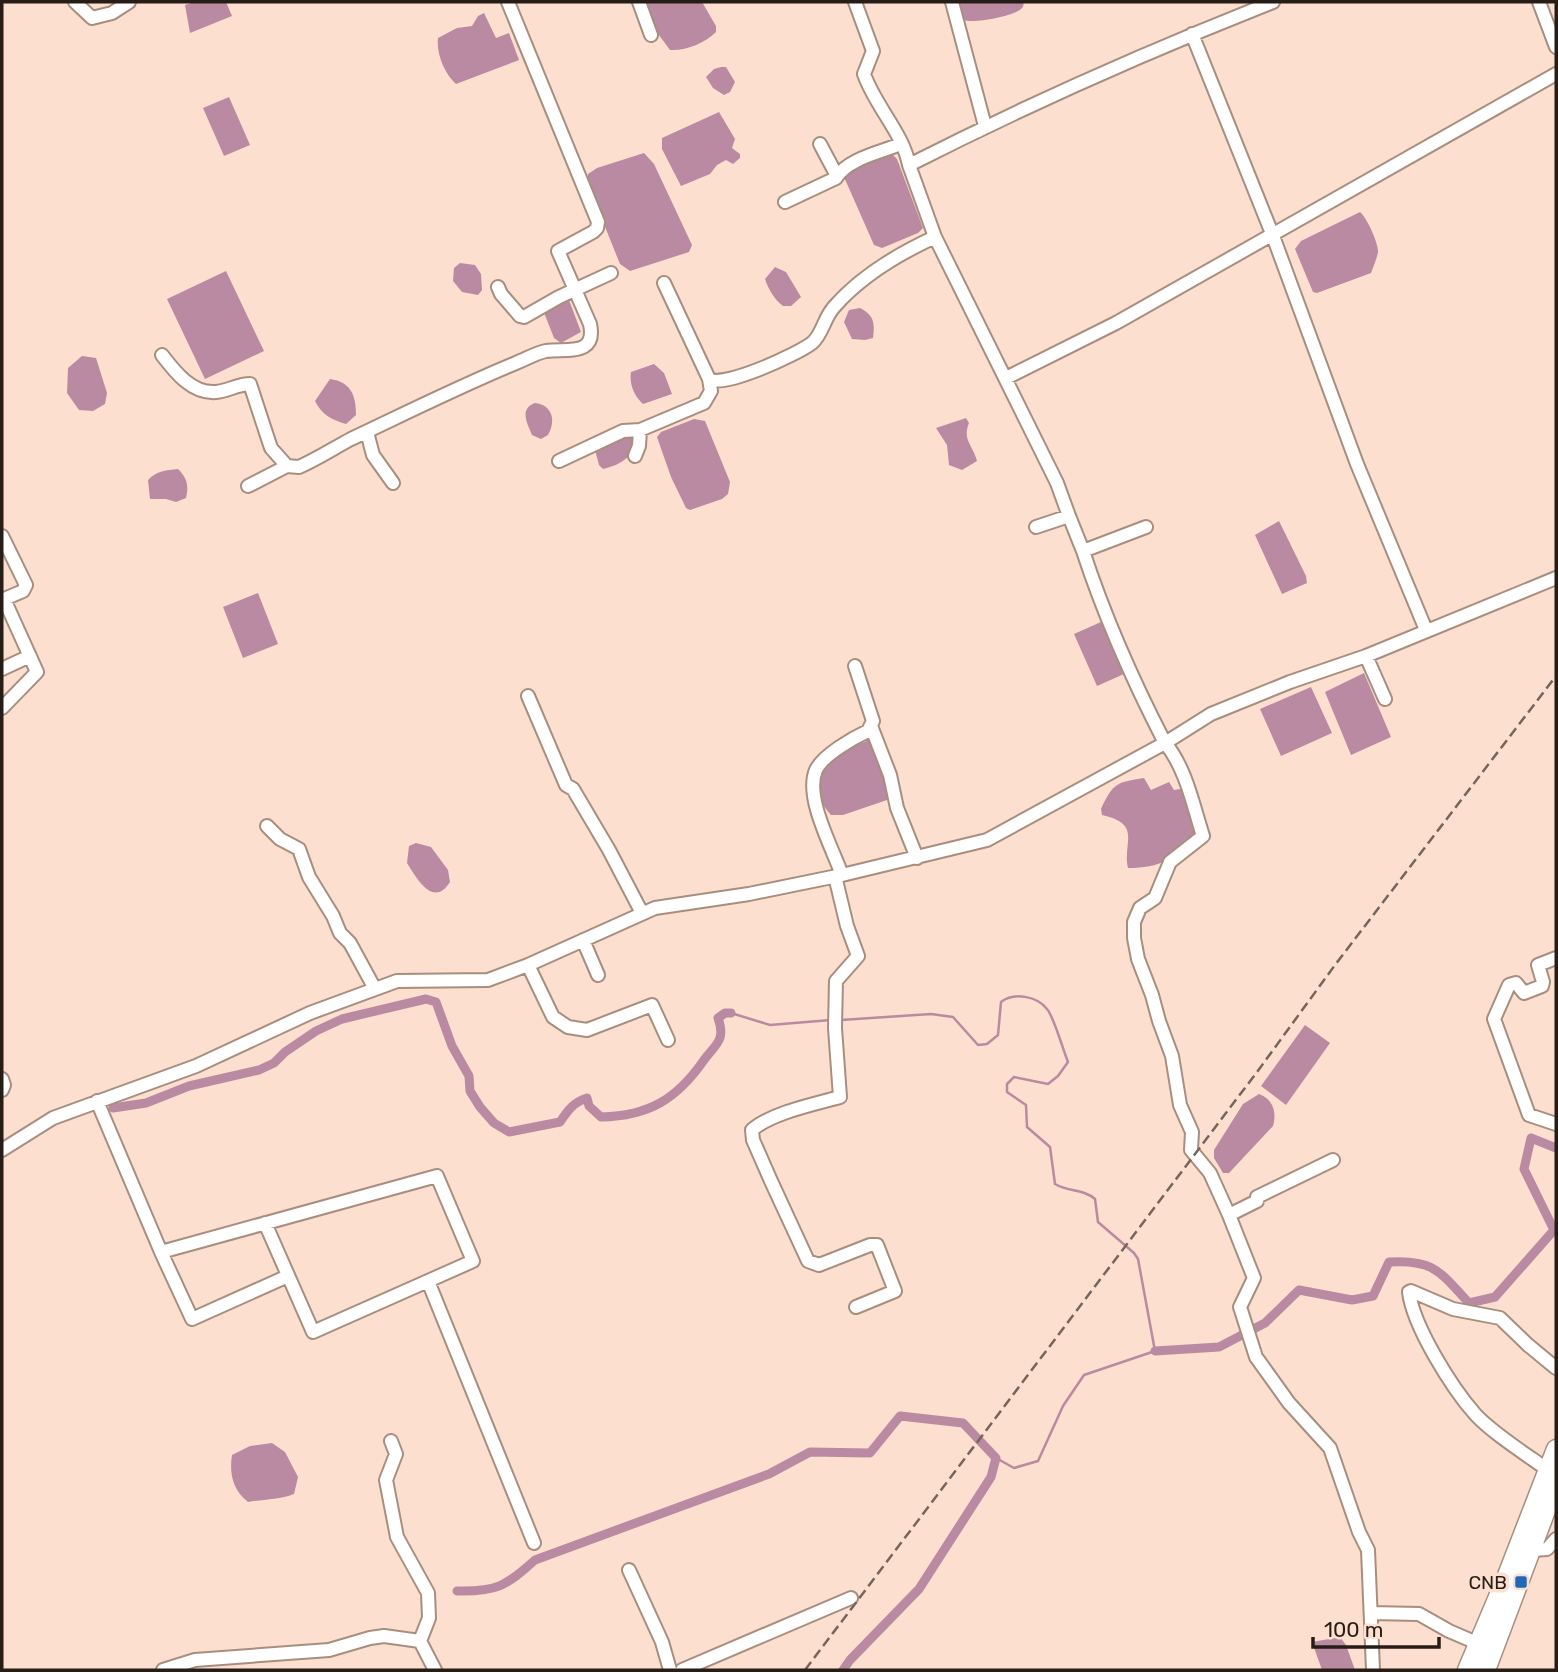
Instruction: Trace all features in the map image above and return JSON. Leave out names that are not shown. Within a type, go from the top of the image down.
[{"type":"highway","points":[[1486,1670],[1545,1549],[1556,1449]]},
{"type":"highway","points":[[1467,1670],[1552,1477]]},
{"type":"street","points":[[75,2],[92,18],[112,13],[129,2]]},
{"type":"street","points":[[248,486],[287,466],[299,467],[367,432],[545,351],[574,350],[590,341],[592,334],[558,251],[593,232],[598,222],[508,2]]},
{"type":"street","points":[[639,2],[651,35]]},
{"type":"street","points":[[855,2],[873,51],[864,74],[869,89],[906,153],[935,237],[1057,483],[1101,605],[1184,779],[1203,836],[1170,862],[1155,898],[1140,908],[1135,922],[1134,938],[1138,959],[1172,1056],[1180,1105],[1192,1132],[1191,1150],[1210,1174],[1254,1278],[1240,1307],[1256,1357],[1289,1403],[1330,1448],[1359,1532],[1368,1550],[1373,1670]]},
{"type":"street","points":[[951,2],[985,126]]},
{"type":"street","points":[[909,165],[985,126],[1192,34],[1273,2]]},
{"type":"street","points":[[1539,2],[1556,47]]},
{"type":"street","points":[[1192,34],[1273,236],[1357,464],[1426,631]]},
{"type":"street","points":[[1006,379],[1116,323],[1273,236],[1556,74]]},
{"type":"street","points":[[820,144],[837,176]]},
{"type":"street","points":[[785,202],[837,176],[840,170],[858,161],[901,144]]},
{"type":"street","points":[[709,379],[717,383],[769,366],[812,343],[818,336],[825,317],[837,303],[884,264],[935,237]]},
{"type":"street","points":[[498,287],[500,293],[522,317],[611,273]]},
{"type":"street","points":[[559,461],[623,431],[639,430],[704,403],[711,391],[709,379],[664,284]]},
{"type":"street","points":[[162,355],[183,381],[204,391],[217,392],[250,384],[271,448],[287,466]]},
{"type":"street","points":[[635,456],[639,446],[639,430]]},
{"type":"street","points":[[367,432],[373,455],[393,483]]},
{"type":"street","points":[[1036,527],[1069,516]]},
{"type":"street","points":[[1083,551],[1146,527]]},
{"type":"street","points":[[2,536],[26,585],[23,591],[3,600],[36,667],[36,674],[2,708]]},
{"type":"street","points":[[2,1150],[53,1118],[196,1066],[310,1013],[397,981],[488,980],[528,965],[654,908],[749,894],[839,876],[987,840],[1165,743],[1211,714],[1290,682],[1366,656],[1556,578]]},
{"type":"street","points":[[2,669],[30,656]]},
{"type":"street","points":[[1366,656],[1385,699]]},
{"type":"street","points":[[855,666],[873,721],[868,731],[854,737],[822,761],[816,770],[813,783],[813,795],[839,876],[847,926],[858,956],[836,981],[835,1028],[840,1097],[761,1122],[752,1130],[753,1140],[808,1261],[819,1265],[870,1245],[877,1245],[895,1291],[856,1307]]},
{"type":"street","points":[[528,696],[566,785],[573,789],[610,850],[642,913]]},
{"type":"street","points":[[871,726],[890,775],[897,808],[917,858]]},
{"type":"street","points":[[267,826],[280,839],[299,849],[310,877],[340,933],[350,943],[375,989]]},
{"type":"street","points":[[583,940],[598,975]]},
{"type":"street","points":[[1556,958],[1538,965],[1544,982],[1542,986],[1524,993],[1512,984],[1494,1019],[1529,1115],[1556,1124]]},
{"type":"street","points":[[528,965],[553,1017],[568,1027],[587,1030],[652,1005],[668,1040]]},
{"type":"street","points":[[2,1079],[2,1090]]},
{"type":"street","points":[[97,1101],[192,1318],[288,1276]]},
{"type":"street","points":[[1229,1215],[1257,1202],[1257,1197],[1334,1160]]},
{"type":"street","points":[[161,1252],[265,1223],[437,1176],[473,1261],[313,1332],[265,1223]]},
{"type":"street","points":[[428,1281],[534,1543]]},
{"type":"street","points":[[1552,1477],[1475,1415],[1434,1354],[1409,1292],[1457,1310],[1500,1318],[1556,1368]]},
{"type":"street","points":[[391,1441],[396,1454],[386,1480],[397,1537],[428,1593],[429,1618],[420,1641],[435,1670]]},
{"type":"street","points":[[1545,1549],[1556,1539]]},
{"type":"street","points":[[629,1570],[662,1642],[670,1670]]},
{"type":"street","points":[[682,1670],[851,1598]]},
{"type":"street","points":[[1371,1613],[1419,1614],[1477,1643]]},
{"type":"street","points":[[163,1670],[195,1660],[329,1650],[377,1637],[420,1641]]},
{"type":"shaded area","points":[[195,2],[226,2],[232,16],[190,33],[185,5]]},
{"type":"shaded area","points":[[643,2],[702,2],[716,26],[716,32],[695,46],[670,50],[653,27]]},
{"type":"shaded area","points":[[958,2],[1024,2],[1022,8],[1012,14],[969,21],[964,20]]},
{"type":"shaded area","points":[[484,13],[496,38],[509,33],[519,60],[456,84],[442,63],[438,38],[457,28],[472,26],[478,16]]},
{"type":"shaded area","points":[[726,67],[735,82],[730,92],[724,95],[713,88],[706,77],[714,69]]},
{"type":"shaded area","points":[[229,97],[250,145],[224,156],[203,108]]},
{"type":"shaded area","points":[[719,112],[735,139],[732,148],[740,154],[740,158],[733,164],[726,160],[717,165],[710,174],[681,186],[662,149],[662,138]]},
{"type":"shaded area","points":[[644,153],[654,164],[692,245],[689,252],[630,271],[620,264],[587,182],[588,174],[597,168]]},
{"type":"shaded area","points":[[891,153],[897,159],[923,228],[918,233],[882,248],[874,245],[844,177],[847,169]]},
{"type":"shaded area","points":[[1360,212],[1369,224],[1378,248],[1371,273],[1317,293],[1313,292],[1295,249],[1301,241]]},
{"type":"shaded area","points":[[460,263],[475,265],[481,274],[482,290],[478,295],[462,292],[453,281],[454,268]]},
{"type":"shaded area","points":[[775,267],[786,272],[801,297],[791,306],[780,304],[766,283],[765,279]]},
{"type":"shaded area","points":[[226,271],[264,351],[205,379],[167,299]]},
{"type":"shaded area","points":[[567,299],[581,332],[561,343],[554,338],[543,310]]},
{"type":"shaded area","points":[[860,308],[872,320],[873,338],[852,339],[844,322],[849,310]]},
{"type":"shaded area","points":[[82,356],[96,358],[107,393],[105,404],[93,411],[79,410],[67,393],[68,368]]},
{"type":"shaded area","points":[[654,364],[664,373],[672,394],[643,404],[633,390],[631,372]]},
{"type":"shaded area","points":[[330,379],[347,386],[355,401],[356,415],[346,424],[328,416],[320,410],[315,401]]},
{"type":"shaded area","points":[[535,403],[546,407],[552,419],[548,435],[541,439],[532,435],[526,417],[527,409]]},
{"type":"shaded area","points":[[966,418],[969,423],[967,438],[977,461],[962,470],[949,465],[947,445],[936,428]]},
{"type":"shaded area","points":[[694,419],[705,421],[730,482],[728,494],[722,499],[690,510],[686,508],[671,477],[657,437],[661,432]]},
{"type":"shaded area","points":[[632,435],[636,444],[627,458],[619,464],[603,469],[599,465],[595,450],[599,446]]},
{"type":"shaded area","points":[[178,469],[186,482],[186,498],[176,502],[150,499],[148,480],[158,473]]},
{"type":"shaded area","points":[[1279,521],[1307,583],[1282,594],[1255,535]]},
{"type":"shaded area","points":[[258,593],[278,644],[243,658],[223,607]]},
{"type":"shaded area","points":[[1101,622],[1124,674],[1097,686],[1074,634]]},
{"type":"shaded area","points":[[1364,673],[1391,737],[1351,755],[1325,692]]},
{"type":"shaded area","points":[[1311,687],[1332,733],[1281,756],[1260,709]]},
{"type":"shaded area","points":[[870,740],[875,741],[890,795],[887,800],[843,815],[831,815],[821,801],[818,789],[824,768],[844,751]]},
{"type":"shaded area","points":[[1144,778],[1151,790],[1169,782],[1174,790],[1180,789],[1183,792],[1196,836],[1166,861],[1128,868],[1127,829],[1115,819],[1102,815],[1101,809],[1109,793],[1117,785]]},
{"type":"shaded area","points":[[416,843],[431,847],[448,870],[450,882],[444,890],[431,892],[415,876],[407,863],[409,846]]},
{"type":"shaded area","points":[[1305,1025],[1330,1043],[1286,1105],[1261,1086]]},
{"type":"shaded area","points":[[1259,1094],[1268,1099],[1273,1107],[1273,1126],[1229,1173],[1223,1173],[1214,1158],[1214,1150],[1243,1104]]},
{"type":"shaded area","points":[[272,1443],[285,1452],[298,1477],[294,1494],[248,1502],[233,1481],[232,1455],[250,1446]]},
{"type":"shaded area","points":[[1340,1637],[1346,1645],[1355,1670],[1322,1670],[1312,1642]]},
{"type":"waterway","points":[[841,1020],[931,1014],[953,1017],[978,1045],[987,1044],[998,1035],[1001,1002],[1019,996],[1031,998],[1043,1005],[1053,1019],[1068,1062],[1048,1084],[1014,1077],[1007,1084],[1007,1092],[1026,1105],[1027,1127],[1050,1147],[1055,1184],[1095,1199],[1098,1222],[1138,1259],[1155,1351],[1084,1375],[1063,1406],[1038,1461],[1014,1468],[996,1458]]},
{"type":"waterway","points":[[113,1108],[146,1103],[189,1086],[259,1070],[274,1063],[316,1031],[342,1019],[426,999],[436,1002],[452,1046],[469,1076],[470,1091],[494,1123],[509,1132],[560,1122],[572,1107],[587,1098],[589,1106],[601,1117],[618,1116],[648,1109],[683,1085],[718,1041],[721,1032],[718,1018],[725,1013],[731,1013]]},
{"type":"waterway","points":[[731,1013],[770,1025],[831,1020]]},
{"type":"waterway","points":[[1155,1351],[1219,1347],[1265,1323],[1299,1290],[1352,1300],[1373,1296],[1389,1262],[1426,1265],[1451,1283],[1469,1303],[1495,1297],[1554,1230],[1524,1169],[1531,1138],[1556,1148]]},
{"type":"waterway","points":[[457,1591],[500,1586],[535,1560],[769,1474],[810,1452],[870,1453],[900,1416],[963,1423],[996,1458],[991,1477],[919,1589],[843,1670]]},
{"type":"railway","points":[[805,1670],[1335,965],[1556,676]]},
{"type":"place","name":"CNB","points":[[1521,1582]]}]
